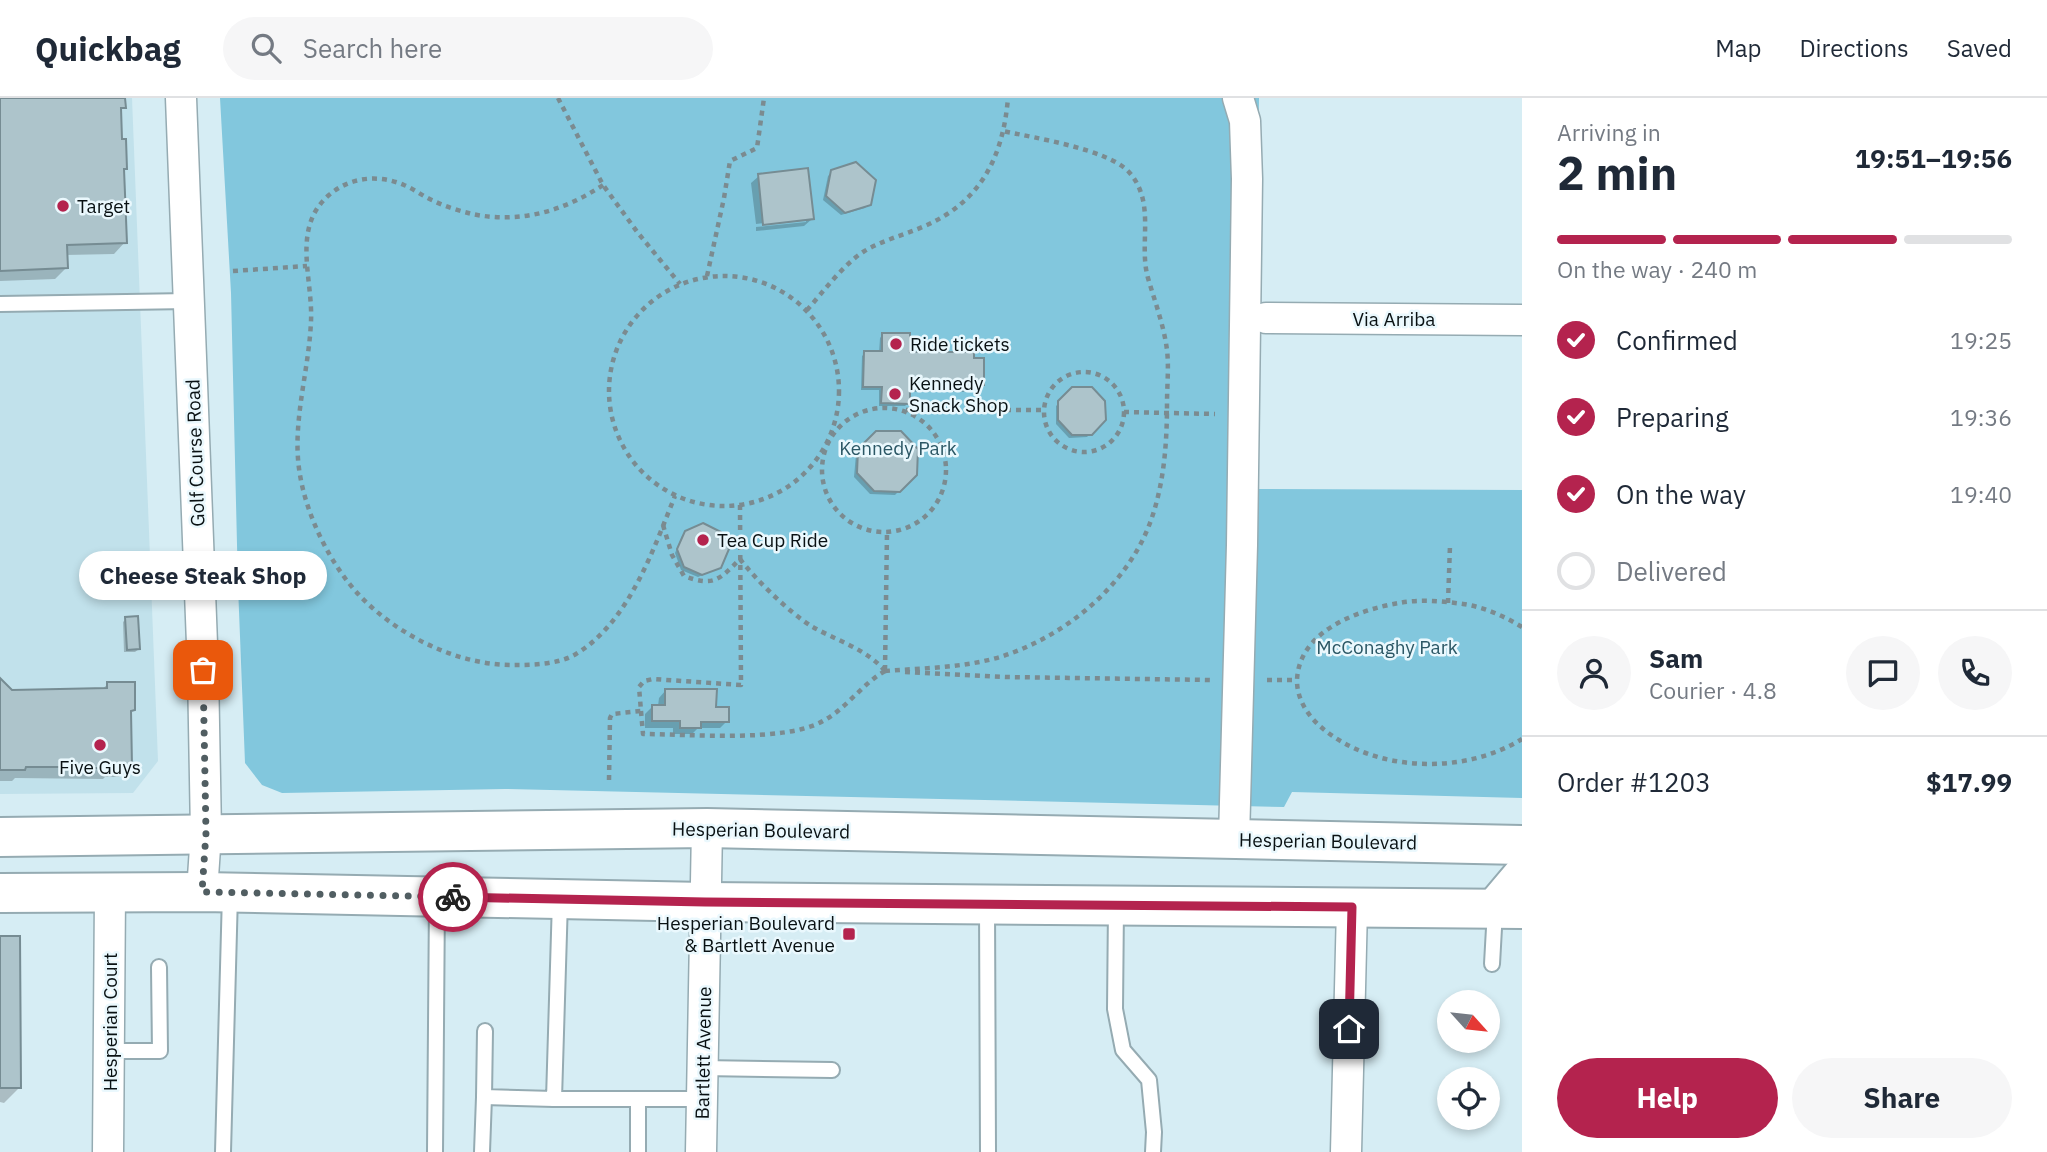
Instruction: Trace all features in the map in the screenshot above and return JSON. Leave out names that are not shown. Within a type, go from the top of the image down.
[{"type":"main road","name":"Hesperian Boulevard","points":[[0,836],[708,828],[1522,845]]},
{"type":"main road","points":[[0,893],[216,892],[705,902],[1509,909],[1522,876]]},
{"type":"street","name":"Golf Course Road","points":[[181,98],[203,670],[206,833],[216,892]]},
{"type":"street","points":[[1234,839],[1247,179],[1245,121],[1238,98]]},
{"type":"street","name":"Via Arriba","points":[[1266,318],[1522,320]]},
{"type":"street","name":"Bartlett Avenue","points":[[701,1152],[708,828]]},
{"type":"street","name":"Hesperian Court","points":[[108,1152],[110,893]]},
{"type":"street","points":[[1346,1152],[1352,907]]},
{"type":"lane","points":[[0,304],[189,301]]},
{"type":"lane","points":[[216,892],[223,1152]]},
{"type":"lane","points":[[435,1152],[437,897]]},
{"type":"lane","points":[[554,1099],[560,899]]},
{"type":"lane","points":[[987,904],[988,1152]]},
{"type":"lane","points":[[1116,906],[1115,1009],[1123,1050],[1149,1080],[1154,1132],[1153,1152]]},
{"type":"lane","points":[[1492,964],[1509,909]]},
{"type":"lane","points":[[110,1051],[160,1051],[159,967]]},
{"type":"lane","points":[[482,1152],[485,1031]]},
{"type":"lane","points":[[702,1068],[832,1070]]},
{"type":"lane","points":[[484,1097],[702,1099]]},
{"type":"lane","points":[[638,1099],[638,1152]]},
{"type":"path","points":[[558,98],[603,185],[680,284]]},
{"type":"path","points":[[707,276],[730,161],[757,148],[764,98]]},
{"type":"path","points":[[807,310],[859,254],[876,244],[947,215],[967,200],[982,183],[995,160],[1007,118],[1008,98]]},
{"type":"path","points":[[740,505],[741,685],[653,679],[644,681],[639,687],[643,734],[777,734],[820,723],[837,713],[866,684],[884,671],[964,666],[1002,656],[1034,643],[1093,604],[1122,572],[1139,547],[1150,523],[1164,469],[1168,353],[1146,272],[1146,217],[1143,198],[1128,171],[1116,162],[1063,144],[1003,131]]},
{"type":"path","points":[[603,185],[576,202],[550,211],[494,217],[451,208],[404,185],[387,180],[354,180],[327,197],[310,223],[306,240],[311,321],[298,427],[300,475],[316,529],[341,572],[361,597],[419,640],[447,652],[501,666],[555,662],[574,655],[592,643],[615,619],[632,592],[676,496]]},
{"type":"path","points":[[233,271],[307,266]]},
{"type":"path","points":[[901,410],[919,418],[934,431],[943,449],[946,468],[944,488],[934,506],[920,520],[903,529],[887,532],[862,528],[844,518],[830,502],[822,481],[822,460],[828,440],[837,414],[839,386],[835,358],[824,332],[807,310],[785,292],[761,281],[734,275],[707,276],[680,284],[652,301],[629,325],[614,355],[608,388],[612,422],[626,452],[647,478],[676,496],[696,503],[718,506],[740,505],[768,498],[792,484],[813,464],[828,440],[843,423],[860,412],[882,407],[901,410],[1044,410]]},
{"type":"path","points":[[1078,372],[1091,372],[1104,377],[1115,386],[1124,412],[1122,424],[1107,444],[1083,452],[1059,443],[1045,423],[1044,410],[1054,385],[1064,377],[1078,372]]},
{"type":"path","points":[[1124,412],[1215,414]]},
{"type":"path","points":[[663,525],[672,555],[684,576],[701,582],[721,578],[740,559]]},
{"type":"path","points":[[884,671],[887,532]]},
{"type":"path","points":[[1448,603],[1450,545]]},
{"type":"path","points":[[740,559],[758,580],[807,624],[876,660],[884,671]]},
{"type":"path","points":[[1522,627],[1486,610],[1448,603],[1401,602],[1364,611],[1336,623],[1310,646],[1297,680],[1299,696],[1314,722],[1341,742],[1382,757],[1420,763],[1460,762],[1487,755],[1522,739]]},
{"type":"path","points":[[884,671],[1006,677],[1222,680]]},
{"type":"path","points":[[1256,680],[1297,680]]},
{"type":"path","points":[[609,780],[610,718],[617,712],[641,711]]},
{"type":"shaded area","points":[[0,98],[132,98],[158,761],[133,793],[0,794]]},
{"type":"green space","name":"Kennedy Park","points":[[220,98],[1259,98],[1254,489],[1522,490],[1522,798],[1292,792],[1284,807],[505,789],[282,793],[262,785],[245,763],[231,293]]},
{"type":"building","name":"Target","points":[[0,98],[125,98],[126,108],[121,108],[122,139],[126,139],[127,169],[124,169],[127,243],[67,245],[68,268],[0,271]]},
{"type":"building","points":[[856,162],[876,180],[871,205],[845,213],[826,196],[831,170]]},
{"type":"building","points":[[808,168],[814,219],[763,225],[758,174]]},
{"type":"building","points":[[882,333],[910,333],[910,352],[974,352],[974,358],[984,358],[984,385],[973,385],[973,390],[910,389],[910,404],[881,403],[882,387],[863,387],[864,351],[882,351]]},
{"type":"building","points":[[1072,387],[1092,387],[1105,401],[1106,420],[1092,435],[1072,435],[1058,420],[1058,401]]},
{"type":"building","points":[[876,431],[901,431],[918,449],[917,475],[900,492],[874,491],[857,473],[858,449]]},
{"type":"building","name":"Tea Cup Ride","points":[[703,523],[721,532],[729,549],[721,568],[702,575],[684,567],[677,549],[685,531]]},
{"type":"building","points":[[138,616],[140,649],[127,650],[125,617]]},
{"type":"building","points":[[0,678],[12,690],[107,688],[107,682],[135,682],[135,710],[131,711],[132,766],[81,769],[26,767],[25,770],[0,770]]},
{"type":"building","points":[[665,689],[717,689],[716,707],[729,707],[729,722],[701,722],[701,728],[680,728],[680,721],[652,721],[652,705],[665,705]]},
{"type":"building","points":[[0,936],[20,936],[21,1088],[0,1088]]},
{"type":"way so far","points":[[203,670],[206,833],[202,892],[453,897]]},
{"type":"place","name":"Target","points":[[63,206]]},
{"type":"place","name":"Ride tickets","points":[[896,344]]},
{"type":"place","name":"Kennedy Snack Shop","points":[[895,394]]},
{"type":"place","name":"Tea Cup Ride","points":[[703,540]]},
{"type":"place","name":"Cheese Steak Shop","points":[[203,670]]},
{"type":"place","name":"Five Guys","points":[[100,745]]},
{"type":"place","name":"Hesperian Boulevard & Bartlett Avenue","points":[[849,934]]},
{"type":"route","points":[[453,897],[705,902],[1352,907],[1349,1029]]},
{"type":"park label","name":"McConaghy Park","points":[[1387,647]]}]
